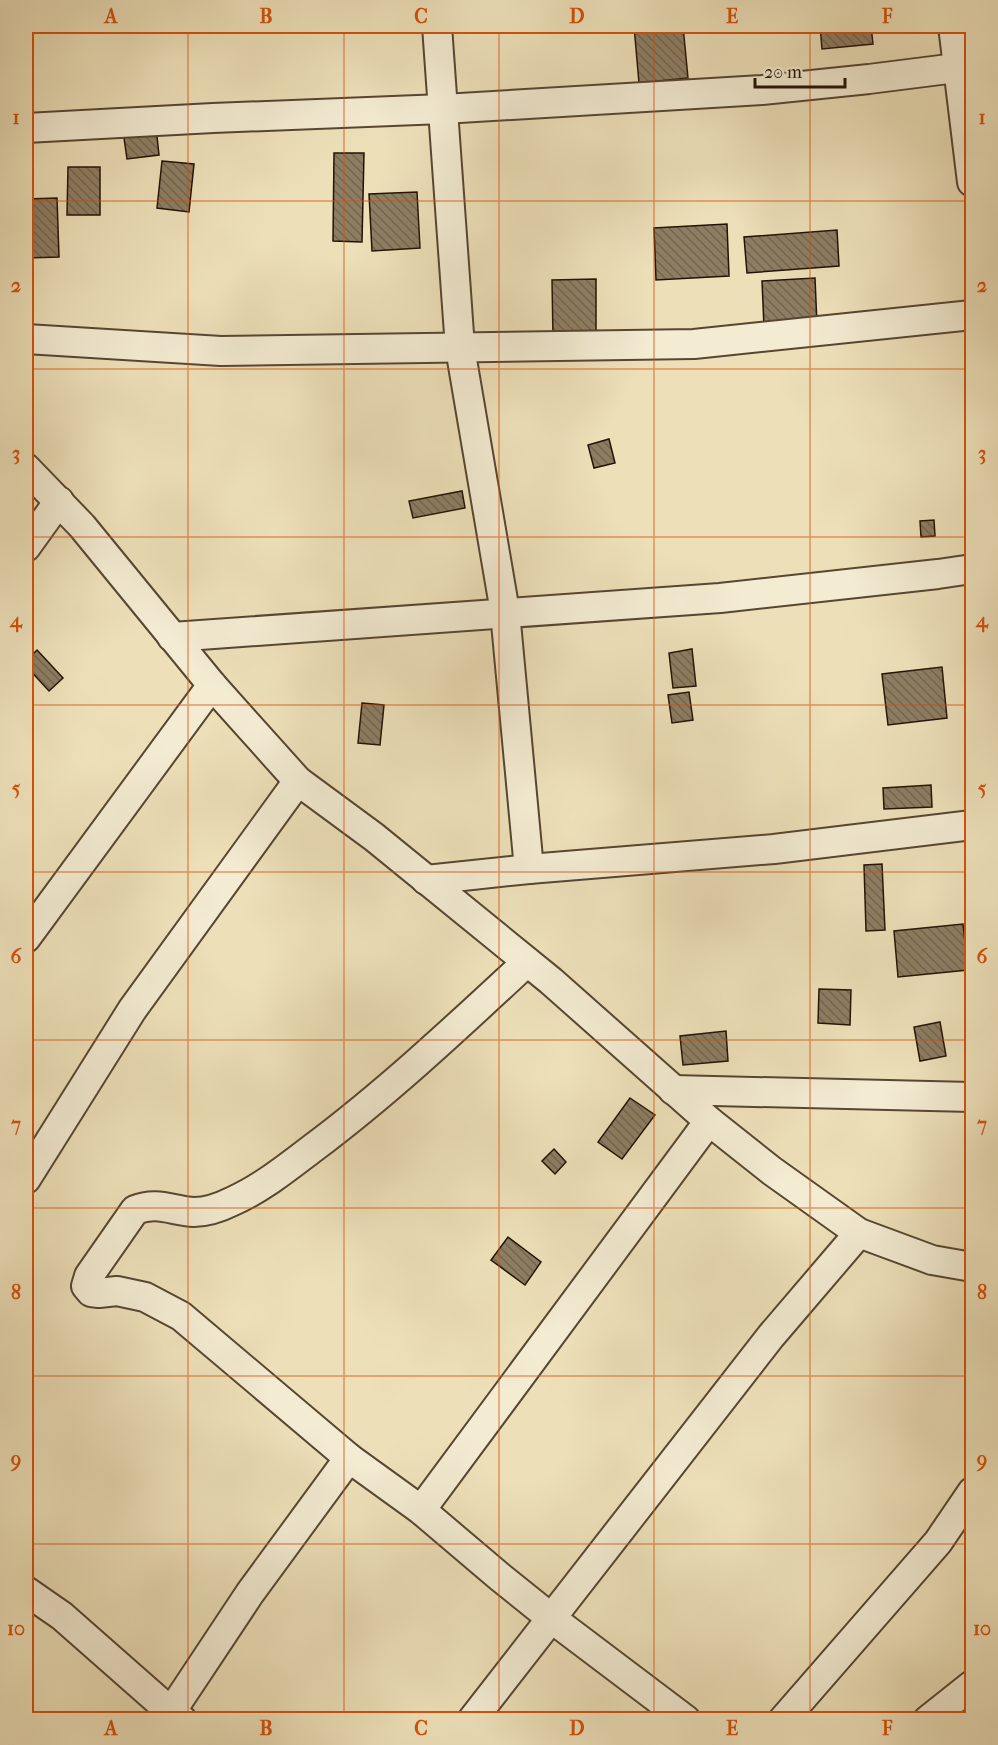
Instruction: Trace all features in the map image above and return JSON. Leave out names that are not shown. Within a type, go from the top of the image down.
[{"type":"street","points":[[437,26],[460,348],[506,612],[529,869]]},
{"type":"street","points":[[952,26],[965,66],[972,182]]},
{"type":"street","points":[[26,128],[443,109],[762,90],[965,66]]},
{"type":"street","points":[[26,339],[221,351],[694,344],[972,315]]},
{"type":"street","points":[[26,468],[59,501],[125,577],[212,685],[298,781],[374,837],[527,962],[709,1121],[772,1171],[859,1233],[932,1260],[972,1267]]},
{"type":"street","points":[[26,547],[59,501]]},
{"type":"street","points":[[172,637],[720,598],[938,574],[972,568]]},
{"type":"street","points":[[26,938],[212,685]]},
{"type":"street","points":[[26,1179],[132,1010],[298,781]]},
{"type":"street","points":[[426,880],[529,869],[774,849],[972,825]]},
{"type":"street","points":[[527,962],[443,1041],[358,1115],[281,1172],[235,1200],[214,1209],[193,1212],[146,1206],[135,1210],[88,1276],[86,1286],[90,1292],[117,1291],[146,1297],[181,1316],[349,1458],[421,1510],[551,1618],[686,1719]]},
{"type":"street","points":[[673,1090],[972,1097]]},
{"type":"street","points":[[421,1510],[709,1121]]},
{"type":"street","points":[[472,1719],[771,1336],[859,1233]]},
{"type":"street","points":[[26,1591],[62,1616],[176,1716],[250,1593],[349,1458]]},
{"type":"street","points":[[783,1719],[938,1542],[972,1492]]},
{"type":"street","points":[[928,1719],[972,1684]]},
{"type":"building","points":[[634,26],[683,26],[688,78],[639,83]]},
{"type":"building","points":[[820,26],[871,26],[873,44],[822,49]]},
{"type":"building","points":[[156,127],[159,155],[127,159],[123,131]]},
{"type":"building","points":[[334,153],[364,153],[362,242],[333,241]]},
{"type":"building","points":[[162,161],[194,164],[189,212],[157,208]]},
{"type":"building","points":[[68,167],[100,167],[100,215],[67,215]]},
{"type":"building","points":[[417,192],[420,248],[372,251],[369,194]]},
{"type":"building","points":[[57,198],[59,257],[26,258],[26,199]]},
{"type":"building","points":[[727,224],[729,276],[656,280],[654,228]]},
{"type":"building","points":[[837,230],[839,266],[747,273],[744,237]]},
{"type":"building","points":[[815,278],[817,325],[764,327],[762,281]]},
{"type":"building","points":[[596,279],[596,338],[553,338],[552,280]]},
{"type":"building","points":[[609,439],[615,463],[594,468],[588,445]]},
{"type":"building","points":[[462,491],[465,508],[413,518],[409,501]]},
{"type":"building","points":[[934,520],[935,536],[921,537],[920,521]]},
{"type":"building","points":[[692,649],[696,686],[673,688],[669,653]]},
{"type":"building","points":[[37,650],[63,678],[49,691],[26,666],[26,661]]},
{"type":"building","points":[[942,667],[947,718],[888,725],[882,674]]},
{"type":"building","points":[[689,692],[693,720],[672,723],[668,695]]},
{"type":"building","points":[[362,703],[384,705],[380,745],[358,743]]},
{"type":"building","points":[[931,785],[932,807],[884,809],[883,788]]},
{"type":"building","points":[[882,864],[885,930],[866,931],[864,865]]},
{"type":"building","points":[[963,924],[968,970],[898,977],[894,931]]},
{"type":"building","points":[[819,989],[851,990],[850,1025],[818,1023]]},
{"type":"building","points":[[940,1022],[946,1056],[920,1061],[914,1027]]},
{"type":"building","points":[[726,1031],[728,1061],[683,1065],[680,1036]]},
{"type":"building","points":[[630,1098],[655,1115],[622,1159],[598,1142]]},
{"type":"building","points":[[554,1149],[566,1162],[555,1174],[542,1161]]},
{"type":"building","points":[[508,1237],[541,1262],[525,1285],[491,1260]]}]
